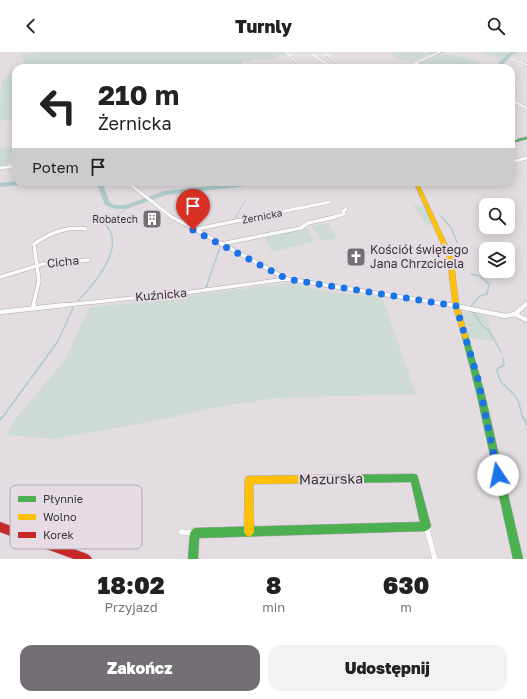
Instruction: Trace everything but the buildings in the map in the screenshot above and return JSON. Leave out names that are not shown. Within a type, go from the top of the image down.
[{"type":"street","points":[[285,52],[298,64]]},
{"type":"street","points":[[411,64],[440,52]]},
{"type":"street","points":[[288,55],[334,55]]},
{"type":"street","points":[[313,55],[326,64]]},
{"type":"street","points":[[327,55],[339,64]]},
{"type":"street","points":[[510,58],[527,65]]},
{"type":"street","points":[[515,102],[527,108]]},
{"type":"street","points":[[515,139],[527,138]]},
{"type":"street","points":[[515,161],[527,158]]},
{"type":"street","points":[[0,168],[12,166]]},
{"type":"street","points":[[132,186],[171,217],[287,279],[456,306],[505,316],[515,314],[527,303]]},
{"type":"street","points":[[418,186],[450,257],[456,306],[478,379],[504,503],[518,559]]},
{"type":"street","name":"Żernicka","points":[[193,230],[330,202]]},
{"type":"street","points":[[220,244],[301,228],[308,223],[342,216],[344,214],[343,211],[346,209]]},
{"type":"street","points":[[33,308],[38,289],[34,244],[63,229],[71,227],[86,229]]},
{"type":"street","name":"Cicha","points":[[0,278],[37,266],[89,260]]},
{"type":"street","name":"Kuźnicka","points":[[0,312],[191,292],[287,279]]},
{"type":"street","points":[[515,314],[527,320]]},
{"type":"street","name":"Mazurska","points":[[249,532],[249,480],[414,478],[435,559]]},
{"type":"street","points":[[181,532],[249,532],[426,526]]},
{"type":"street","points":[[0,527],[10,531]]},
{"type":"street","points":[[193,559],[196,533]]},
{"type":"street","points":[[59,549],[86,559]]},
{"type":"shaded area","points":[[43,52],[284,52],[287,55],[279,55],[273,59],[253,59],[254,60],[236,64],[23,64],[25,62],[20,54]]},
{"type":"shaded area","points":[[390,52],[433,52],[416,60],[406,61],[401,60]]},
{"type":"shaded area","points":[[479,52],[520,52],[502,64],[497,64],[501,59]]},
{"type":"shaded area","points":[[447,54],[461,56],[483,64],[417,63],[435,56]]},
{"type":"shaded area","points":[[12,72],[12,119],[0,121],[1,82]]},
{"type":"shaded area","points":[[12,146],[8,166],[0,167],[0,148]]},
{"type":"shaded area","points":[[413,206],[425,206],[434,225],[427,225]]},
{"type":"shaded area","points":[[328,223],[337,238],[321,241],[312,226]]},
{"type":"shaded area","points":[[306,227],[315,241],[272,252],[264,236]]},
{"type":"shaded area","points":[[291,283],[330,292],[382,297],[416,394],[276,398],[212,408],[159,420],[55,439],[7,435],[15,419],[65,360],[89,308]]},
{"type":"shaded area","points":[[459,311],[487,316],[493,341],[468,337]]},
{"type":"waterway","points":[[430,54],[437,52]]},
{"type":"waterway","points":[[432,56],[444,52]]},
{"type":"waterway","points":[[501,64],[510,54],[515,52]]},
{"type":"waterway","points":[[0,185],[12,184]]},
{"type":"waterway","points":[[100,186],[107,204],[115,207],[126,207],[165,193],[229,186]]},
{"type":"waterway","points":[[235,218],[245,201]]},
{"type":"waterway","points":[[113,218],[129,207]]},
{"type":"waterway","points":[[439,214],[442,217]]},
{"type":"waterway","points":[[79,300],[100,274],[111,253],[111,233],[105,224],[114,217]]},
{"type":"waterway","points":[[442,217],[450,226]]},
{"type":"waterway","points":[[451,228],[457,242]]},
{"type":"waterway","points":[[206,288],[220,247]]},
{"type":"waterway","points":[[459,260],[464,270]]},
{"type":"waterway","points":[[471,274],[480,276],[489,284],[487,294],[480,296],[471,306]]},
{"type":"waterway","points":[[2,418],[58,341],[73,308]]},
{"type":"waterway","points":[[473,312],[482,325],[490,332],[501,352]]},
{"type":"waterway","points":[[503,358],[504,365],[497,369],[499,378],[517,399],[523,418]]},
{"type":"waterway","points":[[523,417],[527,425]]},
{"type":"traffic: fast","points":[[515,141],[527,138]]},
{"type":"traffic: fast","points":[[465,336],[480,391],[518,559]]},
{"type":"traffic: fast","points":[[193,559],[195,533],[426,526],[414,478],[334,479]]},
{"type":"traffic: slow","points":[[418,186],[450,257],[456,306],[465,336]]},
{"type":"traffic: slow","points":[[249,532],[249,480],[334,479]]},
{"type":"traffic: jam","points":[[0,527],[10,531]]},
{"type":"traffic: jam","points":[[60,549],[87,559]]},
{"type":"place","name":"Robatech","points":[[152,219]]},
{"type":"place","name":"Kościół świętego Jana Chrzciciela","points":[[356,257]]},
{"type":"route","points":[[193,230],[287,279],[456,306],[478,379],[498,475]]}]
